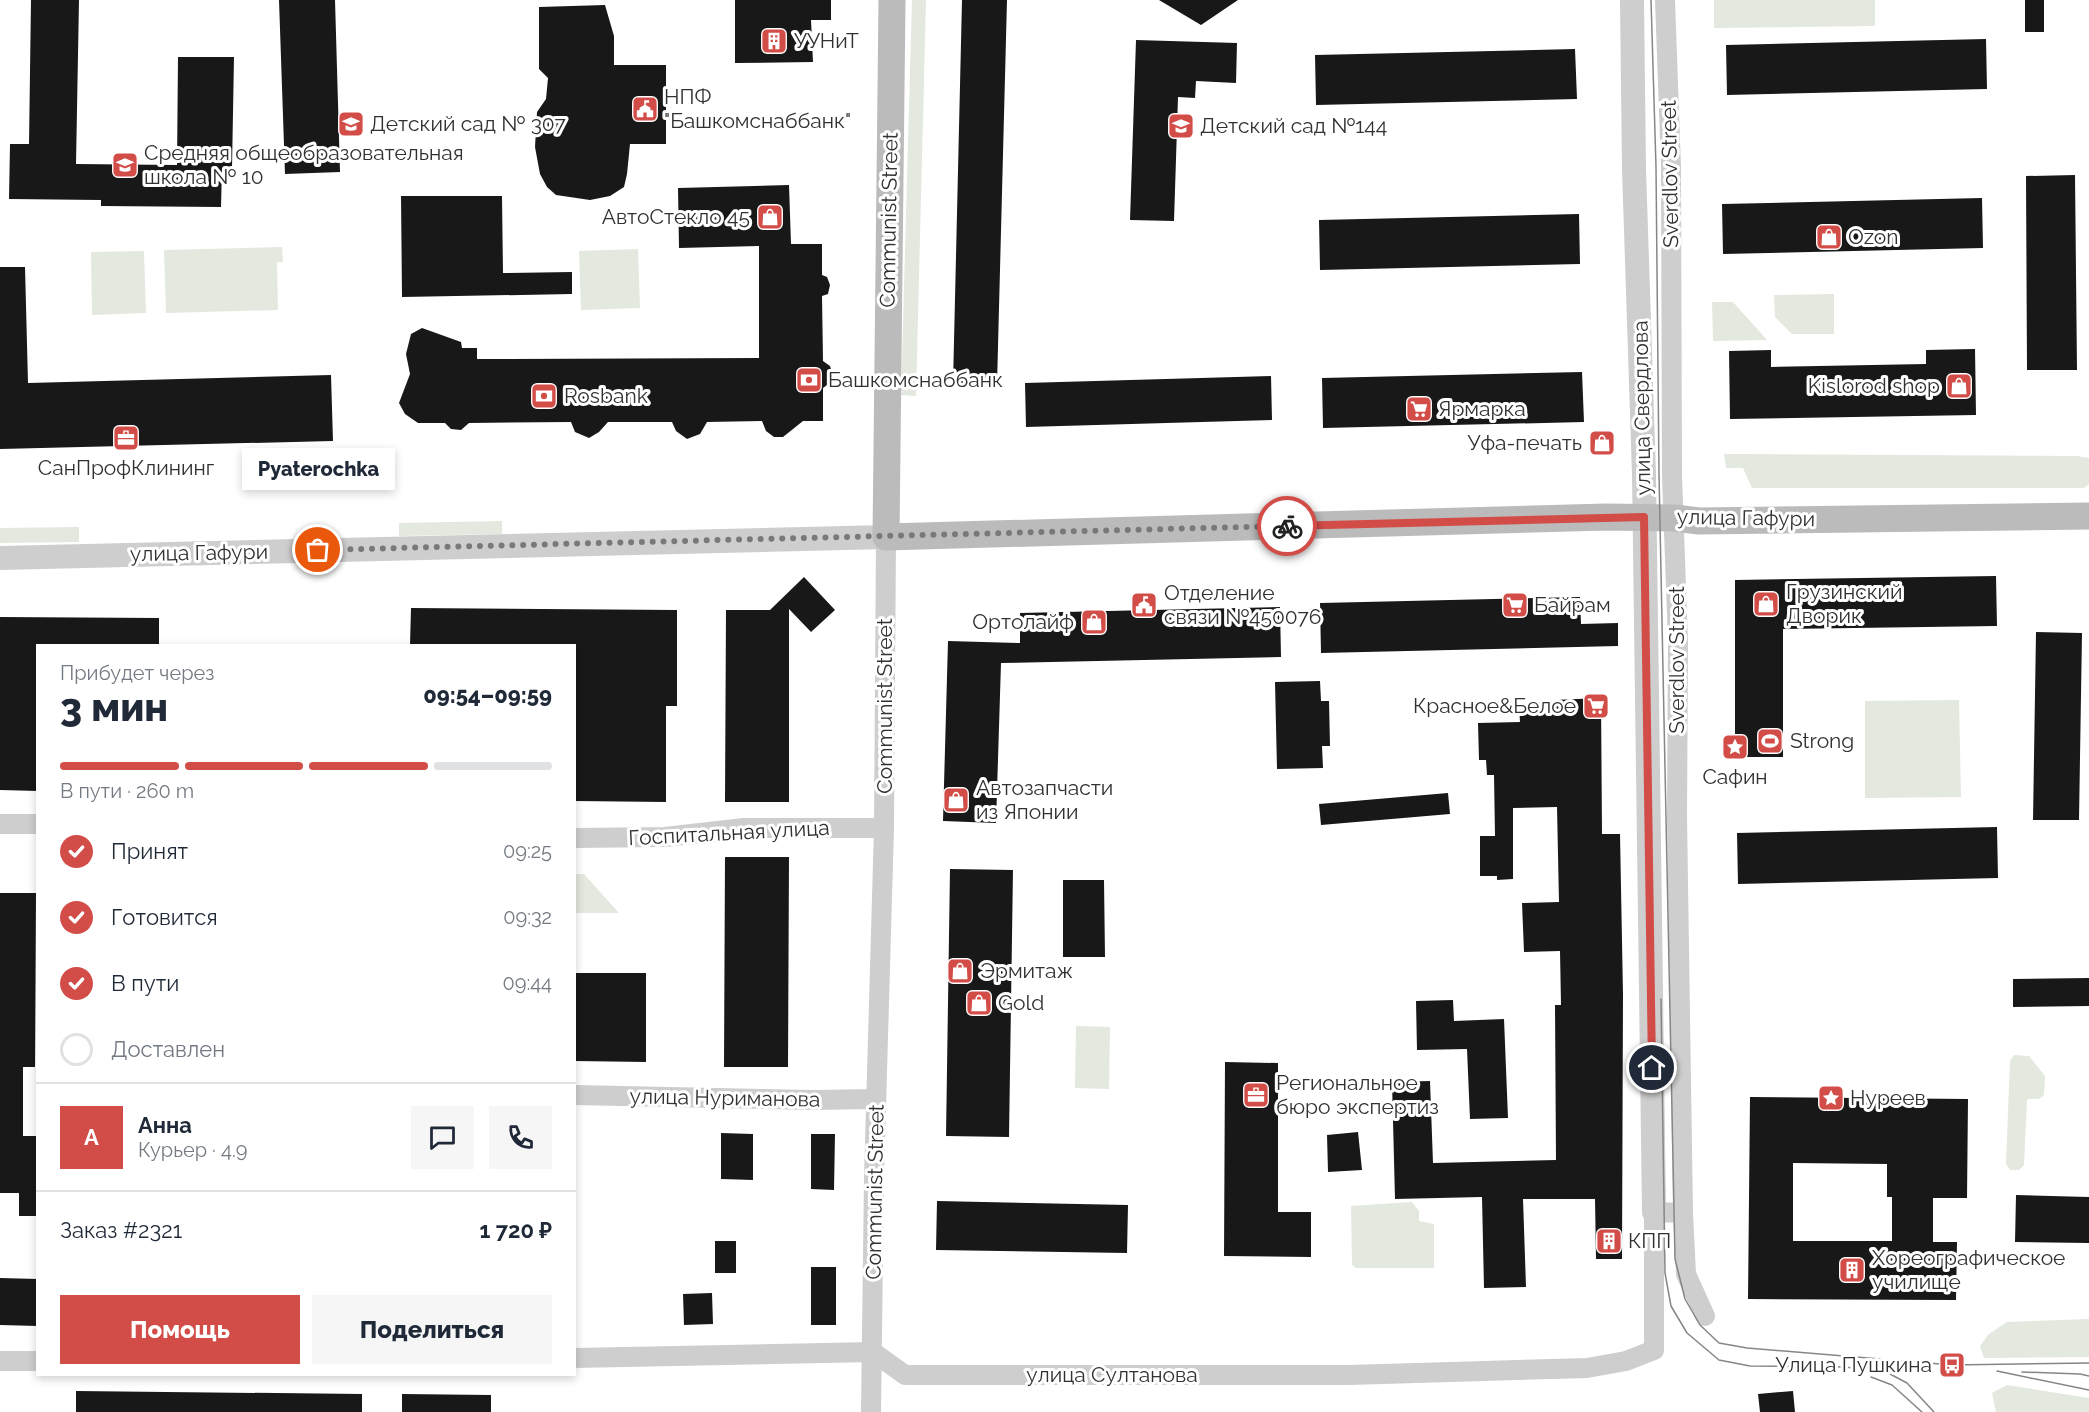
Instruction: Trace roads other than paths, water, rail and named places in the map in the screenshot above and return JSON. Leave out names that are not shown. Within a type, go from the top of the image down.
[{"type":"main road","name":"Communist Street","points":[[886,537],[892,0]]},
{"type":"main road","name":"улица Гафури","points":[[886,537],[1644,517],[1699,521],[2089,516]]},
{"type":"street","name":"улица Свердлова","points":[[1632,0],[1634,169],[1644,517],[1654,1212]]},
{"type":"street","name":"Sverdlov Street","points":[[1665,0],[1671,167],[1672,476],[1678,642],[1677,816],[1683,1213],[1686,1274],[1704,1316]]},
{"type":"street","name":"улица Гафури","points":[[0,558],[886,537]]},
{"type":"street","name":"Communist Street","points":[[871,1412],[875,1099],[884,828],[886,537]]},
{"type":"street","points":[[0,824],[36,824]]},
{"type":"street","name":"Госпитальная улица","points":[[576,838],[665,837],[744,828],[884,828]]},
{"type":"street","name":"улица Нуриманова","points":[[576,1095],[711,1099],[875,1099]]},
{"type":"street","points":[[1654,1212],[1683,1213]]},
{"type":"street","name":"улица Султанова","points":[[873,1352],[905,1376],[1349,1375],[1587,1368],[1626,1361],[1654,1350],[1654,1212]]},
{"type":"street","points":[[576,1358],[873,1352]]},
{"type":"street","points":[[0,1361],[36,1361]]},
{"type":"tram line","points":[[1651,0],[1656,167],[1659,474],[1675,1259],[1685,1299],[1700,1325],[1719,1343],[1747,1348],[1952,1365],[2089,1363]]},
{"type":"tram line","points":[[1661,999],[1665,1273],[1671,1306],[1687,1333],[1719,1360],[1750,1366],[1846,1367],[1890,1374],[1907,1383],[1934,1412]]},
{"type":"tram line","points":[[1997,1371],[2089,1390]]},
{"type":"tram line","points":[[2022,1372],[2089,1376]]},
{"type":"tram line","points":[[1871,1377],[1892,1385],[1922,1412]]},
{"type":"place","name":"УУНиТ","points":[[774,41]]},
{"type":"place","name":"НПФ \"Башкомснаббанк\"","points":[[645,109]]},
{"type":"place","name":"Детский сад № 307","points":[[351,124]]},
{"type":"place","name":"Детский сад №144","points":[[1181,126]]},
{"type":"place","name":"Средняя общеобразовательная школа № 10","points":[[125,165]]},
{"type":"place","name":"АвтоСтекло 45","points":[[770,217]]},
{"type":"place","name":"Ozon","points":[[1829,237]]},
{"type":"place","name":"Башкомснаббанк","points":[[809,380]]},
{"type":"place","name":"Kislorod shop","points":[[1959,386]]},
{"type":"place","name":"Rosbank","points":[[544,396]]},
{"type":"place","name":"Ярмарка","points":[[1419,409]]},
{"type":"place","name":"СанПрофКлининг","points":[[126,438]]},
{"type":"place","name":"Уфа-печать","points":[[1602,443]]},
{"type":"place","name":"Pyaterochka","points":[[318,550]]},
{"type":"place","name":"Грузинский Дворик","points":[[1766,604]]},
{"type":"place","name":"Отделение связи №450076","points":[[1144,605]]},
{"type":"place","name":"Байрам","points":[[1515,605]]},
{"type":"place","name":"Ортолайф","points":[[1094,622]]},
{"type":"place","name":"Красное&Белое","points":[[1596,706]]},
{"type":"place","name":"Strong","points":[[1770,741]]},
{"type":"place","name":"Сафин","points":[[1735,747]]},
{"type":"place","name":"Автозапчасти из Японии","points":[[956,800]]},
{"type":"place","name":"Эрмитаж","points":[[960,971]]},
{"type":"place","name":"Gold","points":[[979,1003]]},
{"type":"place","name":"Региональное бюро экспертиз","points":[[1256,1095]]},
{"type":"place","name":"Нуреев","points":[[1831,1098]]},
{"type":"place","name":"КПП","points":[[1609,1241]]},
{"type":"place","name":"Хореографическое училище","points":[[1852,1270]]},
{"type":"place","name":"Улица Пушкина","points":[[1952,1365]]}]
